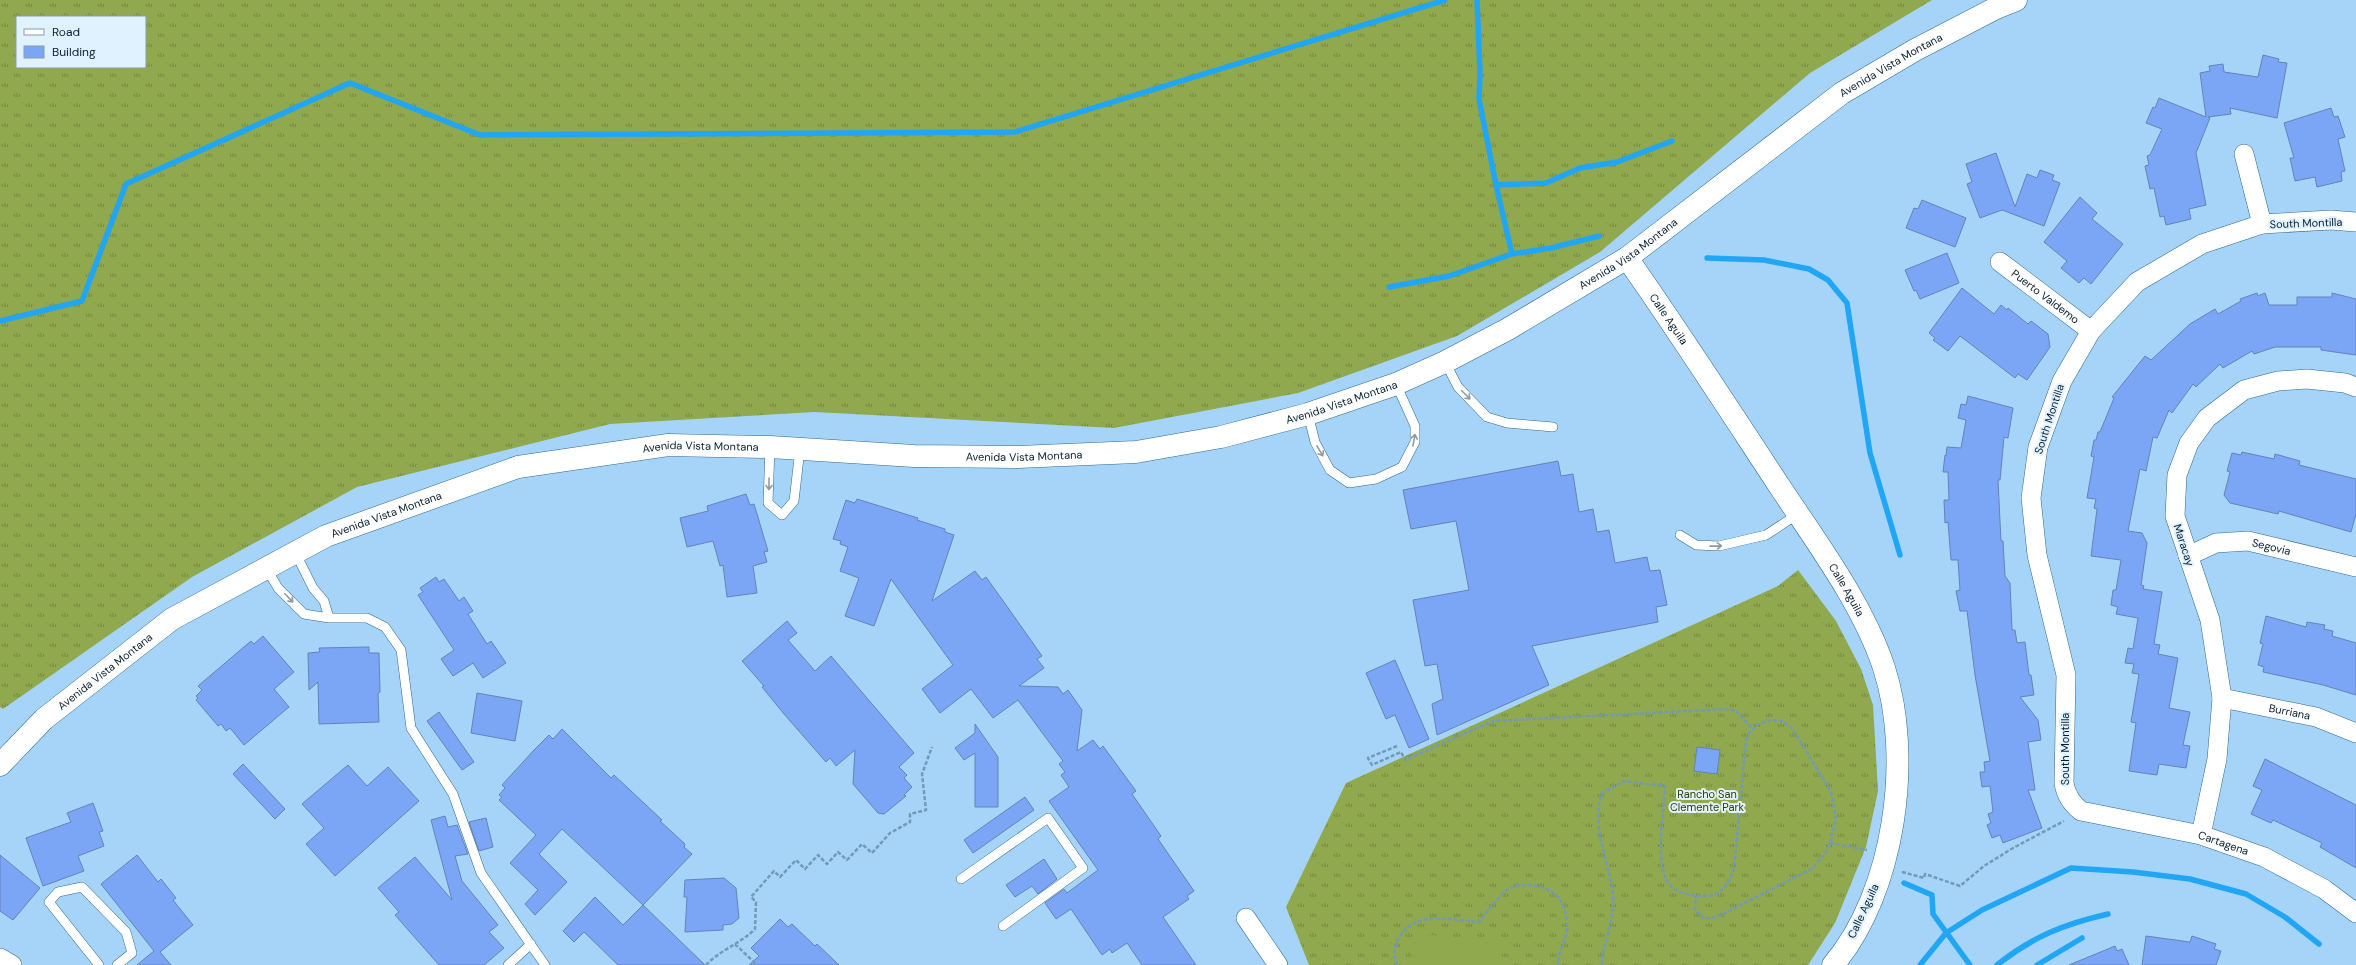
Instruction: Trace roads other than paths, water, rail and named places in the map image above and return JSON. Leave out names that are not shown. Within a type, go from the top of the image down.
[{"type":"street","name":"Avenida Vista Montana","points":[[0,765],[44,719],[172,619],[295,551],[326,536],[378,516],[518,467],[668,445],[800,448],[914,456],[1018,457],[1136,452],[1221,437],[1308,414],[1396,384],[1446,362],[1508,329],[1626,258],[1842,94],[1915,50],[1996,8],[2016,0]]},
{"type":"street","points":[[2244,154],[2262,224]]},
{"type":"street","name":"South Montilla","points":[[2077,807],[2065,790],[2066,675],[2037,555],[2031,498],[2038,447],[2062,381],[2091,331],[2137,282],[2202,244],[2262,224],[2332,220],[2356,222]]},
{"type":"street","name":"Calle Aguila","points":[[1626,258],[1830,562],[1867,627],[1884,668],[1893,713],[1898,765],[1894,816],[1883,867],[1864,914],[1840,956],[1833,965]]},
{"type":"street","name":"Puerto Valdemo","points":[[2000,262],[2091,331]]},
{"type":"street","name":"Maracay","points":[[2201,835],[2217,759],[2222,698],[2210,620],[2175,516],[2177,475],[2189,443],[2207,418],[2244,390],[2278,381],[2307,380],[2345,383],[2356,387]]},
{"type":"street","name":"Segovia","points":[[2188,556],[2216,544],[2248,541],[2356,567]]},
{"type":"street","name":"Burriana","points":[[2222,698],[2316,717],[2356,733]]},
{"type":"street","name":"Cartagena","points":[[2077,807],[2091,814],[2201,835],[2264,857],[2324,889],[2356,913]]},
{"type":"street","points":[[1246,918],[1278,965]]},
{"type":"street","points":[[0,958],[12,965]]},
{"type":"lane","points":[[1446,362],[1458,387],[1487,417],[1507,423],[1553,427]]},
{"type":"lane","points":[[1308,414],[1314,442],[1330,470],[1349,483],[1376,479],[1402,467],[1414,442],[1415,426],[1396,384]]},
{"type":"lane","points":[[770,447],[768,503],[782,515],[794,501],[800,448]]},
{"type":"lane","points":[[1680,535],[1696,545],[1719,546],[1766,535],[1798,514]]},
{"type":"lane","points":[[295,551],[313,588],[324,601],[329,618]]},
{"type":"lane","points":[[266,567],[278,588],[304,614],[329,618],[367,618],[385,628],[402,650],[411,728],[453,794],[481,873],[546,965]]},
{"type":"lane","points":[[961,879],[1048,818],[1083,868],[1003,926]]},
{"type":"lane","points":[[99,965],[49,902],[58,892],[82,887],[126,932],[132,953],[117,965]]},
{"type":"lane","points":[[508,965],[531,944]]},
{"type":"waterway","points":[[0,321],[82,301],[126,184],[350,83],[480,135],[1015,132],[1445,0]]},
{"type":"waterway","points":[[1477,0],[1480,74],[1479,99],[1496,185],[1512,254]]},
{"type":"waterway","points":[[1496,185],[1546,183],[1580,168],[1617,162],[1672,141]]},
{"type":"waterway","points":[[1389,287],[1449,276],[1512,254],[1551,248],[1599,236]]},
{"type":"waterway","points":[[1707,258],[1764,260],[1809,269],[1828,280],[1847,303],[1870,453],[1900,555]]},
{"type":"waterway","points":[[1920,965],[1946,933],[1982,910],[2071,868],[2133,872],[2190,879],[2246,894],[2285,917],[2319,944]]},
{"type":"waterway","points":[[1904,883],[1932,895],[1933,914],[1970,965]]},
{"type":"waterway","points":[[1997,965],[2010,955],[2049,933],[2077,922],[2108,914]]},
{"type":"waterway","points":[[2037,965],[2082,938]]},
{"type":"park label","name":"Rancho San Clemente Park","points":[[1707,800]]}]
